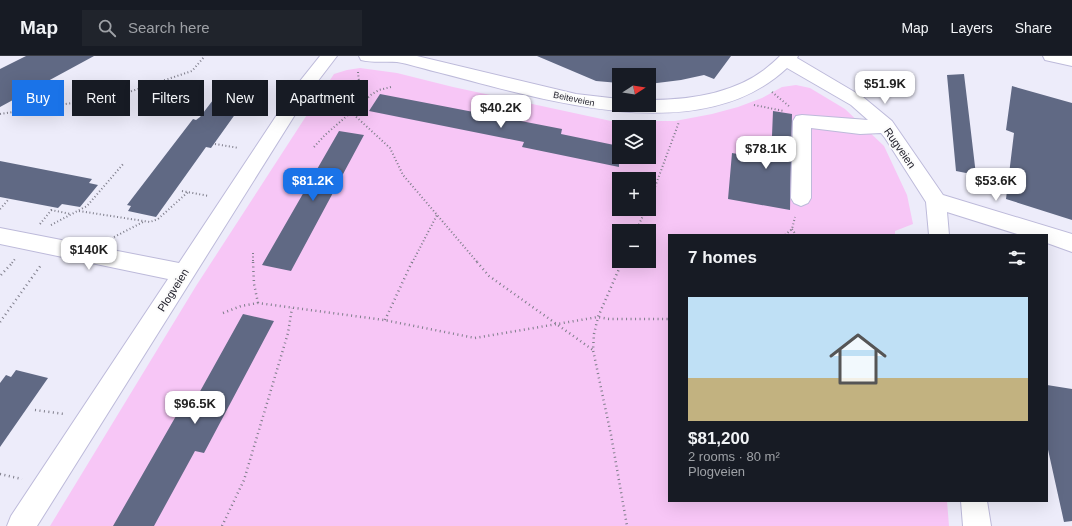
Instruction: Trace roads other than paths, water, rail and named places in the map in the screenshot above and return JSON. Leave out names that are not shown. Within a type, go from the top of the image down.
[{"type":"main road","name":"Plogveien","points":[[21,526],[302,90],[329,56]]},
{"type":"main road","name":"Beiteveien","points":[[366,56],[397,56],[576,100],[636,108],[674,106],[722,97],[758,82],[788,58]]},
{"type":"main road","points":[[1051,56],[1072,61]]},
{"type":"main road","name":"Rugveien","points":[[788,58],[857,101],[886,126],[904,150],[936,201],[938,234]]},
{"type":"main road","points":[[799,206],[799,117],[860,127],[886,126]]},
{"type":"main road","points":[[936,201],[1044,234]]},
{"type":"main road","points":[[1048,235],[1072,243]]},
{"type":"main road","points":[[0,236],[184,273]]},
{"type":"main road","points":[[974,502],[977,526]]}]
